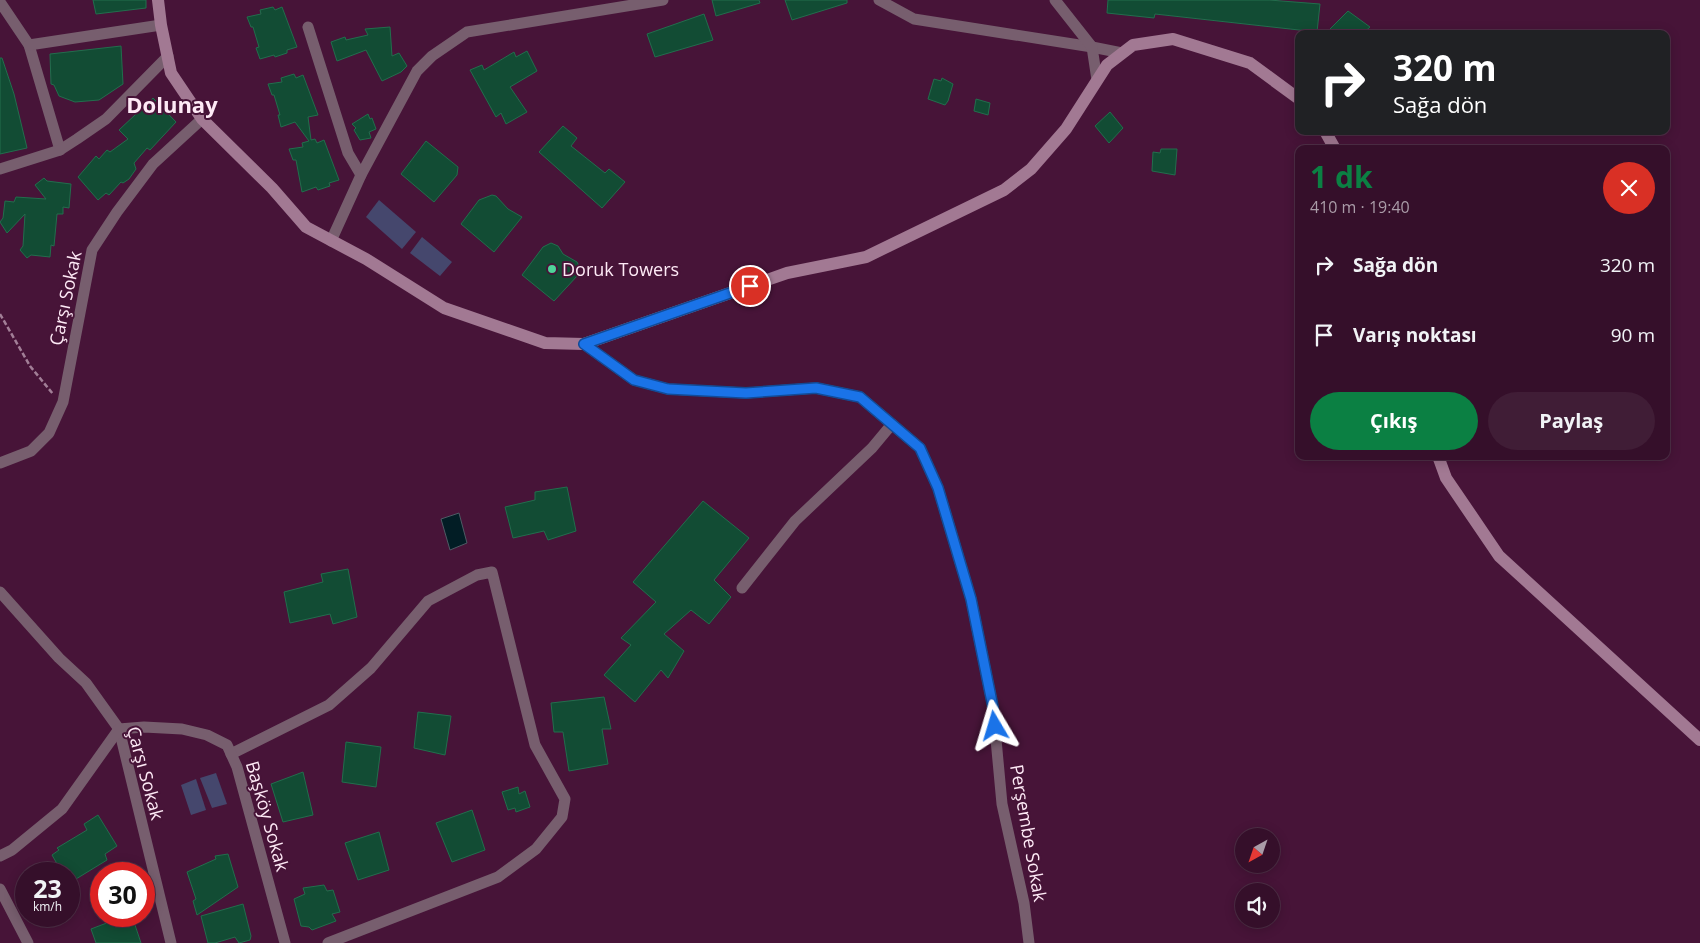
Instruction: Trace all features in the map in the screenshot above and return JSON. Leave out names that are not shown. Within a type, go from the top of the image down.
[{"type":"street","points":[[158,0],[171,73],[202,119],[272,188],[306,227],[366,259],[444,308],[545,343],[584,344],[787,273],[866,257],[1004,190],[1031,169],[1066,129],[1107,65],[1133,45],[1173,39],[1250,63],[1295,96]]},
{"type":"street","points":[[331,241],[361,174],[417,71],[432,56],[467,32],[663,0]]},
{"type":"street","points":[[879,0],[914,19],[1122,53]]},
{"type":"street","points":[[1054,0],[1092,47],[1097,80]]},
{"type":"street","points":[[0,2],[12,17],[29,45],[60,150]]},
{"type":"street","points":[[29,45],[161,25]]},
{"type":"street","points":[[308,27],[348,153],[361,174]]},
{"type":"street","points":[[0,169],[60,150],[106,119],[168,56]]},
{"type":"street","name":"Çarşı Sokak","points":[[0,462],[31,451],[49,433],[61,405],[92,250],[117,212],[153,164],[202,119]]},
{"type":"street","name":"Perşembe Sokak","points":[[584,344],[634,380],[668,389],[746,393],[816,388],[860,397],[920,448],[938,488],[971,599],[993,707],[1002,804],[1024,903],[1029,943]]},
{"type":"street","points":[[742,588],[795,521],[872,448],[892,424]]},
{"type":"street","points":[[1439,460],[1446,478],[1499,556],[1700,740]]},
{"type":"street","points":[[231,754],[329,705],[371,668],[428,601],[477,575],[492,572],[535,746],[566,799],[562,817],[536,849],[498,877],[328,943]]},
{"type":"street","name":"Çarşı Sokak","points":[[0,592],[59,658],[86,684],[119,729],[171,943]]},
{"type":"street","name":"Başköy Sokak","points":[[119,729],[144,727],[182,729],[207,735],[227,745],[237,767],[285,943]]},
{"type":"street","points":[[0,856],[12,850],[62,809],[119,729]]},
{"type":"street","points":[[0,889],[26,940],[14,943]]},
{"type":"path","points":[[0,314],[30,366],[61,405]]},
{"type":"shaded area","points":[[379,200],[416,232],[402,249],[366,217]]},
{"type":"shaded area","points":[[422,237],[452,262],[440,276],[410,253]]},
{"type":"shaded area","points":[[459,513],[467,543],[450,550],[441,519]]},
{"type":"shaded area","points":[[216,773],[227,804],[212,808],[200,778]]},
{"type":"shaded area","points":[[196,779],[206,810],[191,815],[181,785]]},
{"type":"building","points":[[93,0],[146,0],[146,8],[96,14]]},
{"type":"building","points":[[712,0],[759,0],[760,3],[716,16]]},
{"type":"building","points":[[785,0],[847,0],[847,3],[792,20]]},
{"type":"building","points":[[1108,0],[1269,0],[1320,4],[1317,30],[1299,30],[1155,14],[1154,18],[1107,13]]},
{"type":"building","points":[[273,7],[275,10],[282,7],[297,47],[275,57],[274,55],[260,59],[256,48],[259,47],[253,27],[251,27],[247,17],[261,14],[260,10]]},
{"type":"building","points":[[1348,11],[1370,27],[1367,30],[1329,30]]},
{"type":"building","points":[[704,14],[713,40],[655,57],[647,34]]},
{"type":"building","points":[[390,27],[392,56],[399,53],[407,66],[401,72],[382,81],[366,50],[337,61],[331,42],[345,37],[346,40],[368,35],[365,29]]},
{"type":"building","points":[[121,46],[123,84],[99,100],[75,102],[59,96],[54,85],[51,84],[50,54]]},
{"type":"building","points":[[527,51],[537,71],[510,87],[527,112],[506,124],[501,113],[496,117],[470,70],[482,65],[484,70],[514,52],[516,57]]},
{"type":"building","points":[[0,58],[2,58],[14,94],[27,148],[0,154]]},
{"type":"building","points":[[294,74],[296,78],[303,75],[318,115],[308,117],[311,140],[315,139],[317,143],[324,140],[339,180],[329,183],[330,186],[318,190],[316,187],[302,192],[296,160],[293,160],[289,149],[303,147],[302,143],[309,141],[295,122],[281,127],[278,115],[280,115],[274,95],[272,95],[268,84],[282,82],[281,78]]},
{"type":"building","points":[[942,78],[953,84],[945,105],[928,99],[934,79],[941,81]]},
{"type":"building","points":[[153,98],[176,122],[150,150],[147,148],[134,163],[136,169],[129,179],[123,183],[121,182],[109,195],[106,193],[98,200],[78,177],[96,156],[99,159],[107,150],[110,152],[128,139],[119,130]]},
{"type":"building","points":[[976,99],[990,103],[988,115],[974,111]]},
{"type":"building","points":[[1110,112],[1123,128],[1109,143],[1095,126]]},
{"type":"building","points":[[368,114],[370,119],[372,118],[376,129],[369,132],[371,138],[360,140],[354,130],[356,128],[352,124]]},
{"type":"building","points":[[563,126],[577,138],[571,146],[605,173],[609,169],[625,182],[602,208],[539,152]]},
{"type":"building","points":[[426,141],[458,167],[457,175],[434,202],[401,174]]},
{"type":"building","points":[[1161,149],[1177,149],[1175,175],[1152,171],[1153,152],[1160,153]]},
{"type":"building","points":[[44,178],[47,181],[71,184],[69,208],[63,207],[63,214],[57,214],[54,246],[51,245],[50,257],[31,255],[27,258],[20,250],[23,246],[25,214],[7,233],[0,222],[3,218],[5,201],[14,202],[16,197],[46,199],[35,185]]},
{"type":"building","points":[[492,195],[496,196],[508,209],[522,217],[494,252],[461,224],[479,200]]},
{"type":"building","name":"Doruk Towers","points":[[551,243],[558,246],[563,254],[577,262],[579,266],[576,273],[578,275],[554,301],[522,275],[543,247]]},
{"type":"building","points":[[567,487],[576,531],[548,540],[544,531],[513,538],[505,507],[535,500],[535,492]]},
{"type":"building","points":[[703,501],[749,538],[714,580],[731,597],[709,624],[691,610],[664,634],[684,651],[668,678],[661,670],[635,702],[604,675],[631,645],[621,638],[656,602],[633,582]]},
{"type":"building","points":[[348,569],[357,617],[333,624],[330,614],[290,623],[284,592],[323,582],[321,574]]},
{"type":"building","points":[[604,697],[611,729],[602,729],[608,764],[569,771],[563,732],[554,732],[551,703]]},
{"type":"building","points":[[418,712],[451,716],[445,755],[414,748]]},
{"type":"building","points":[[346,742],[381,747],[376,787],[342,782]]},
{"type":"building","points":[[303,772],[313,815],[283,822],[271,784]]},
{"type":"building","points":[[518,787],[519,794],[525,791],[530,807],[516,812],[515,808],[508,810],[502,792]]},
{"type":"building","points":[[472,810],[485,850],[452,862],[436,823]]},
{"type":"building","points":[[98,815],[117,846],[105,854],[107,860],[104,862],[90,862],[90,870],[80,877],[80,862],[56,862],[52,855],[59,850],[57,848],[87,830],[84,824]]},
{"type":"building","points":[[379,832],[389,870],[358,880],[345,843]]},
{"type":"building","points":[[228,854],[238,887],[197,915],[193,901],[196,899],[187,872],[216,859],[215,856]]},
{"type":"building","points":[[324,885],[327,891],[333,890],[340,912],[332,914],[336,921],[312,930],[309,927],[301,926],[294,899],[305,894],[303,888]]},
{"type":"building","points":[[243,904],[251,936],[250,940],[239,943],[235,937],[215,943],[208,943],[201,916]]},
{"type":"building","points":[[96,927],[136,927],[141,943],[96,943],[91,929]]},
{"type":"place","name":"Doruk Towers","points":[[552,269]]},
{"type":"district","name":"Dolunay","points":[[172,104]]},
{"type":"route","points":[[750,286],[584,344],[634,380],[668,389],[746,393],[816,388],[860,397],[920,448],[938,488],[971,599],[993,707],[995,726]]}]
